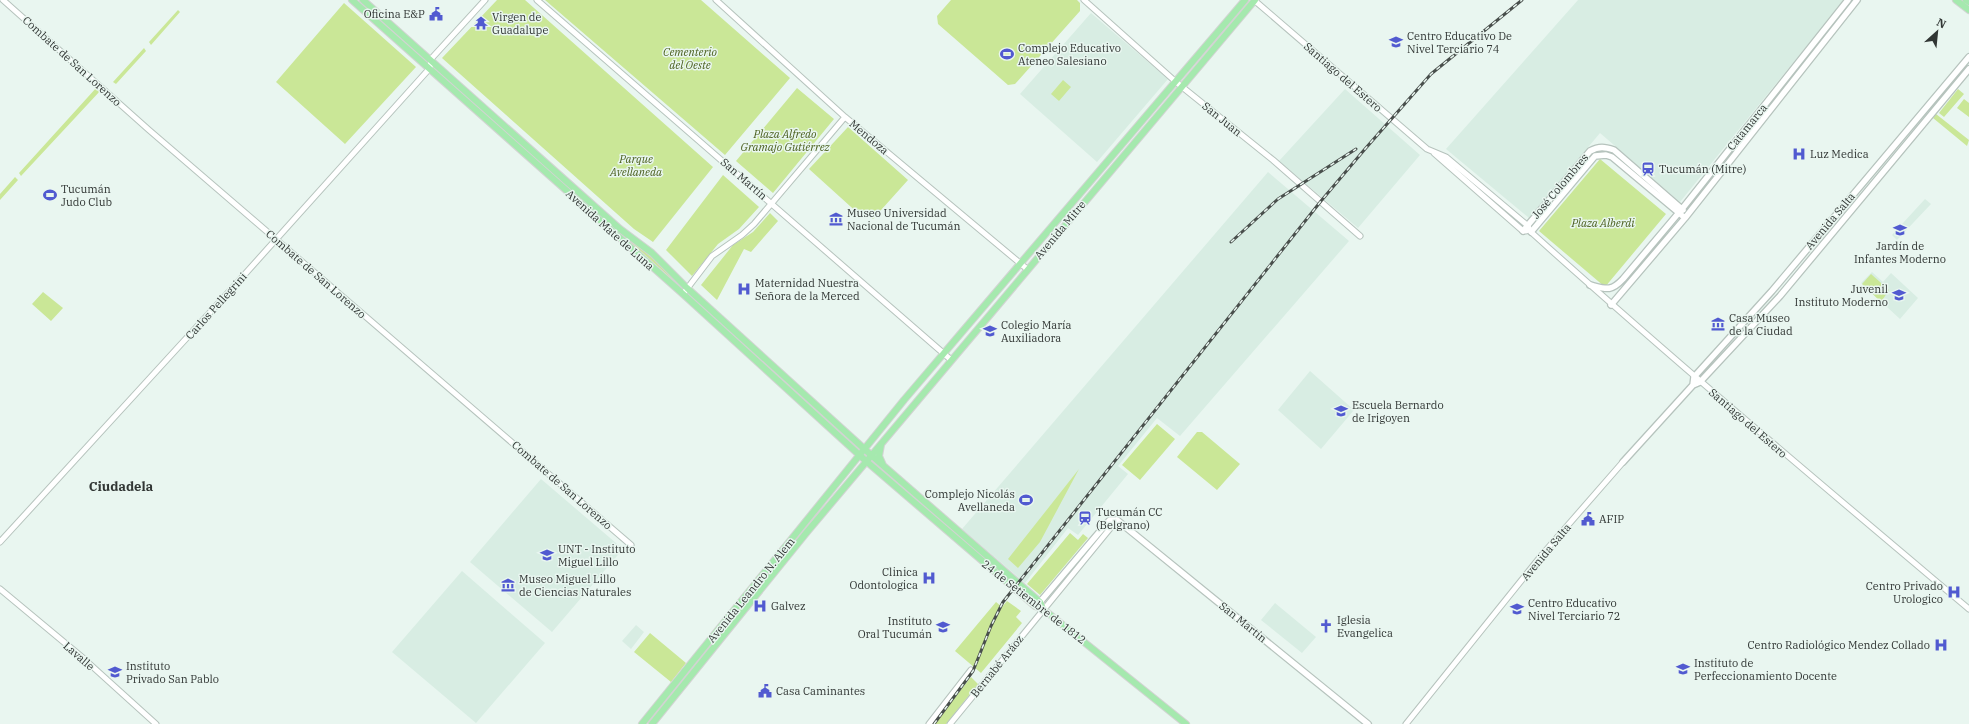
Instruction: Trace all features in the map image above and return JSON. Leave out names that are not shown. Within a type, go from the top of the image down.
[{"type":"main road","name":"Avenida Mate de Luna","points":[[352,0],[430,68],[559,186],[683,294],[866,461]]},
{"type":"main road","name":"Avenida Mate de Luna","points":[[363,0],[620,229],[652,253],[687,288],[871,455]]},
{"type":"main road","name":"Avenida Mitre","points":[[860,455],[944,353],[1245,0]]},
{"type":"main road","name":"Avenida Mitre","points":[[866,461],[1254,0]]},
{"type":"main road","name":"Catamarca","points":[[1590,285],[1610,289],[1615,288],[1680,211],[1848,0]]},
{"type":"main road","name":"Catamarca","points":[[1611,305],[1685,218],[1858,0]]},
{"type":"main road","points":[[1956,0],[1969,10]]},
{"type":"main road","name":"Avenida Salta","points":[[1694,377],[1772,291],[1969,57]]},
{"type":"main road","name":"Avenida Salta","points":[[1623,462],[1693,385],[1700,382],[1780,296],[1969,69]]},
{"type":"main road","name":"José Colombres","points":[[1523,231],[1590,151],[1601,147],[1614,150],[1680,211]]},
{"type":"main road","name":"José Colombres","points":[[1531,232],[1595,156],[1600,154],[1612,157],[1680,211]]},
{"type":"main road","points":[[1680,211],[1685,218]]},
{"type":"main road","points":[[1693,385],[1694,377]]},
{"type":"main road","points":[[847,433],[865,441],[872,439],[877,434]]},
{"type":"main road","points":[[883,466],[879,456],[884,440]]},
{"type":"main road","points":[[847,444],[854,456],[849,468]]},
{"type":"main road","name":"Avenida Leandro N. Alem","points":[[642,724],[860,455]]},
{"type":"main road","name":"24 de Setiembre de 1812","points":[[871,455],[1040,602]]},
{"type":"main road","name":"24 de Setiembre de 1812","points":[[866,461],[1035,606],[1043,609],[1186,724]]},
{"type":"main road","name":"Avenida Leandro N. Alem","points":[[652,724],[866,461]]},
{"type":"main road","points":[[858,471],[867,468],[877,472]]},
{"type":"main road","points":[[1043,609],[1040,602],[1107,523],[1110,520],[1117,520]]},
{"type":"main road","name":"San Martín","points":[[1117,520],[1368,724]]},
{"type":"street","name":"Combate de San Lorenzo","points":[[3,0],[276,239],[631,546]]},
{"type":"street","points":[[430,68],[431,59],[485,0]]},
{"type":"street","name":"San Martín","points":[[537,0],[944,353],[950,360]]},
{"type":"street","name":"Mendoza","points":[[716,0],[845,117],[1027,269]]},
{"type":"street","name":"San Juan","points":[[1084,0],[1176,82],[1273,160],[1360,236]]},
{"type":"street","name":"Santiago del Estero","points":[[1254,0],[1427,149],[1446,157],[1528,226],[1531,232],[1611,305],[1969,610]]},
{"type":"street","name":"Carlos Pellegrini","points":[[0,542],[430,68]]},
{"type":"street","points":[[683,294],[712,256],[747,231],[772,204],[845,117]]},
{"type":"street","name":"Santiago del Estero","points":[[1433,152],[1440,160],[1523,231]]},
{"type":"street","points":[[1523,231],[1531,232]]},
{"type":"street","name":"Avenida Salta","points":[[1406,724],[1541,556],[1623,462]]},
{"type":"street","name":"Bernabé Aráoz","points":[[950,724],[1117,520]]},
{"type":"street","name":"Lavalle","points":[[0,589],[83,658],[156,724]]},
{"type":"street","name":"Bernabé Aráoz","points":[[929,724],[971,670]]},
{"type":"shaded area","points":[[1578,0],[1844,0],[1680,202],[1600,133],[1529,218],[1446,149]]},
{"type":"shaded area","points":[[1091,13],[1168,79],[1097,162],[1020,94]]},
{"type":"shaded area","points":[[1345,89],[1420,155],[1358,228],[1279,161]]},
{"type":"shaded area","points":[[1268,172],[1349,241],[1180,436],[1157,418],[1118,466],[1128,474],[1078,535],[1068,528],[1025,583],[962,529]]},
{"type":"shaded area","points":[[1925,199],[1931,204],[1897,240],[1892,235]]},
{"type":"shaded area","points":[[1872,272],[1883,282],[1891,273],[1918,298],[1900,319],[1861,283]]},
{"type":"shaded area","points":[[1310,371],[1354,410],[1321,449],[1278,410]]},
{"type":"shaded area","name":"UNT - Instituto Miguel Lillo","points":[[541,479],[623,549],[552,632],[470,562]]},
{"type":"shaded area","points":[[462,571],[545,643],[476,723],[392,652]]},
{"type":"shaded area","points":[[1275,603],[1316,637],[1302,653],[1261,620]]},
{"type":"shaded area","points":[[636,625],[644,632],[631,649],[622,641]]},
{"type":"green space","name":"Parque Avellaneda","points":[[497,0],[525,0],[713,167],[653,242],[634,229],[442,58]]},
{"type":"green space","name":"Cementerio del Oeste","points":[[545,0],[701,0],[790,78],[725,155]]},
{"type":"green space","name":"Complejo Educativo Ateneo Salesiano","points":[[951,0],[1077,0],[1080,3],[1080,11],[1015,84],[1008,85],[938,24],[937,16]]},
{"type":"green space","points":[[344,3],[416,67],[345,144],[276,82]]},
{"type":"green space","points":[[178,10],[180,12],[151,45],[149,42]]},
{"type":"green space","points":[[144,48],[146,51],[116,84],[113,82]]},
{"type":"green space","points":[[1063,80],[1071,87],[1059,101],[1051,94]]},
{"type":"green space","points":[[97,87],[101,90],[21,176],[19,173]]},
{"type":"green space","name":"Plaza Alfredo Gramajo Gutiérrez","points":[[797,88],[834,119],[773,193],[736,161]]},
{"type":"green space","points":[[1958,89],[1964,94],[1944,117],[1939,113]]},
{"type":"green space","points":[[1964,99],[1969,103],[1969,117],[1957,108]]},
{"type":"green space","points":[[1936,114],[1969,140],[1967,146],[1933,118]]},
{"type":"green space","points":[[848,127],[908,180],[873,219],[864,212],[861,216],[809,169]]},
{"type":"green space","name":"Plaza Alberdi","points":[[1600,159],[1666,214],[1605,287],[1539,231]]},
{"type":"green space","points":[[723,175],[759,207],[739,229],[718,244],[692,276],[666,250]]},
{"type":"green space","points":[[15,177],[18,180],[0,200],[0,194]]},
{"type":"green space","points":[[770,213],[778,221],[751,252],[744,249],[717,300],[701,285],[733,245],[753,232]]},
{"type":"green space","points":[[618,231],[651,256],[681,287]]},
{"type":"green space","points":[[1871,274],[1889,290],[1881,302],[1862,284]]},
{"type":"green space","points":[[43,292],[63,308],[51,321],[32,304]]},
{"type":"green space","points":[[1157,424],[1175,439],[1140,480],[1122,465]]},
{"type":"green space","points":[[1197,432],[1202,432],[1240,464],[1217,490],[1177,457]]},
{"type":"green space","points":[[1079,469],[1040,542],[1018,568],[1008,559]]},
{"type":"green space","points":[[1070,533],[1078,540],[1083,534],[1088,538],[1040,595],[1027,584]]},
{"type":"green space","points":[[1007,601],[1021,611],[1016,617],[1022,623],[981,673],[955,651],[996,602],[1002,607]]},
{"type":"green space","points":[[650,633],[686,663],[671,682],[634,652]]},
{"type":"green space","points":[[971,677],[978,684],[946,724],[934,724]]},
{"type":"railway","points":[[934,724],[973,671],[991,626],[1003,602],[1321,201],[1431,74],[1522,0]]},
{"type":"railway","points":[[1231,242],[1278,199],[1356,149]]},
{"type":"place","name":"Oficina E&P","points":[[436,14]]},
{"type":"place","name":"Virgen de Guadalupe","points":[[481,23]]},
{"type":"place","name":"Centro Educativo De Nivel Terciario 74","points":[[1396,42]]},
{"type":"place","name":"Complejo Educativo Ateneo Salesiano","points":[[1007,54]]},
{"type":"place","name":"Luz Medica","points":[[1799,154]]},
{"type":"place","name":"Tucumán (Mitre)","points":[[1648,169]]},
{"type":"place","name":"Tucumán Judo Club","points":[[50,195]]},
{"type":"place","name":"Museo Universidad Nacional de Tucumán","points":[[836,219]]},
{"type":"place","name":"Jardín de Infantes Moderno","points":[[1900,230]]},
{"type":"place","name":"Maternidad Nuestra Señora de la Merced","points":[[744,289]]},
{"type":"place","name":"Juvenil Instituto Moderno","points":[[1899,295]]},
{"type":"place","name":"Casa Museo de la Ciudad","points":[[1718,324]]},
{"type":"place","name":"Colegio María Auxiliadora","points":[[990,331]]},
{"type":"place","name":"Escuela Bernardo de Irigoyen","points":[[1341,411]]},
{"type":"place","name":"Complejo Nicolás Avellaneda","points":[[1026,500]]},
{"type":"place","name":"Tucumán CC (Belgrano)","points":[[1085,518]]},
{"type":"place","name":"AFIP","points":[[1588,519]]},
{"type":"place","name":"UNT - Instituto Miguel Lillo","points":[[547,555]]},
{"type":"place","name":"Clinica Odontologica","points":[[929,578]]},
{"type":"place","name":"Museo Miguel Lillo de Ciencias Naturales","points":[[508,585]]},
{"type":"place","name":"Centro Privado Urologico","points":[[1954,592]]},
{"type":"place","name":"Galvez","points":[[760,606]]},
{"type":"place","name":"Centro Educativo Nivel Terciario 72","points":[[1517,609]]},
{"type":"place","name":"Iglesia Evangelica","points":[[1326,626]]},
{"type":"place","name":"Instituto Oral Tucumán","points":[[943,627]]},
{"type":"place","name":"Centro Radiológico Mendez Collado","points":[[1941,645]]},
{"type":"place","name":"Instituto de Perfeccionamiento Docente","points":[[1683,669]]},
{"type":"place","name":"Instituto Privado San Pablo","points":[[115,672]]},
{"type":"place","name":"Casa Caminantes","points":[[765,691]]},
{"type":"district","name":"Ciudadela","points":[[121,486]]}]
